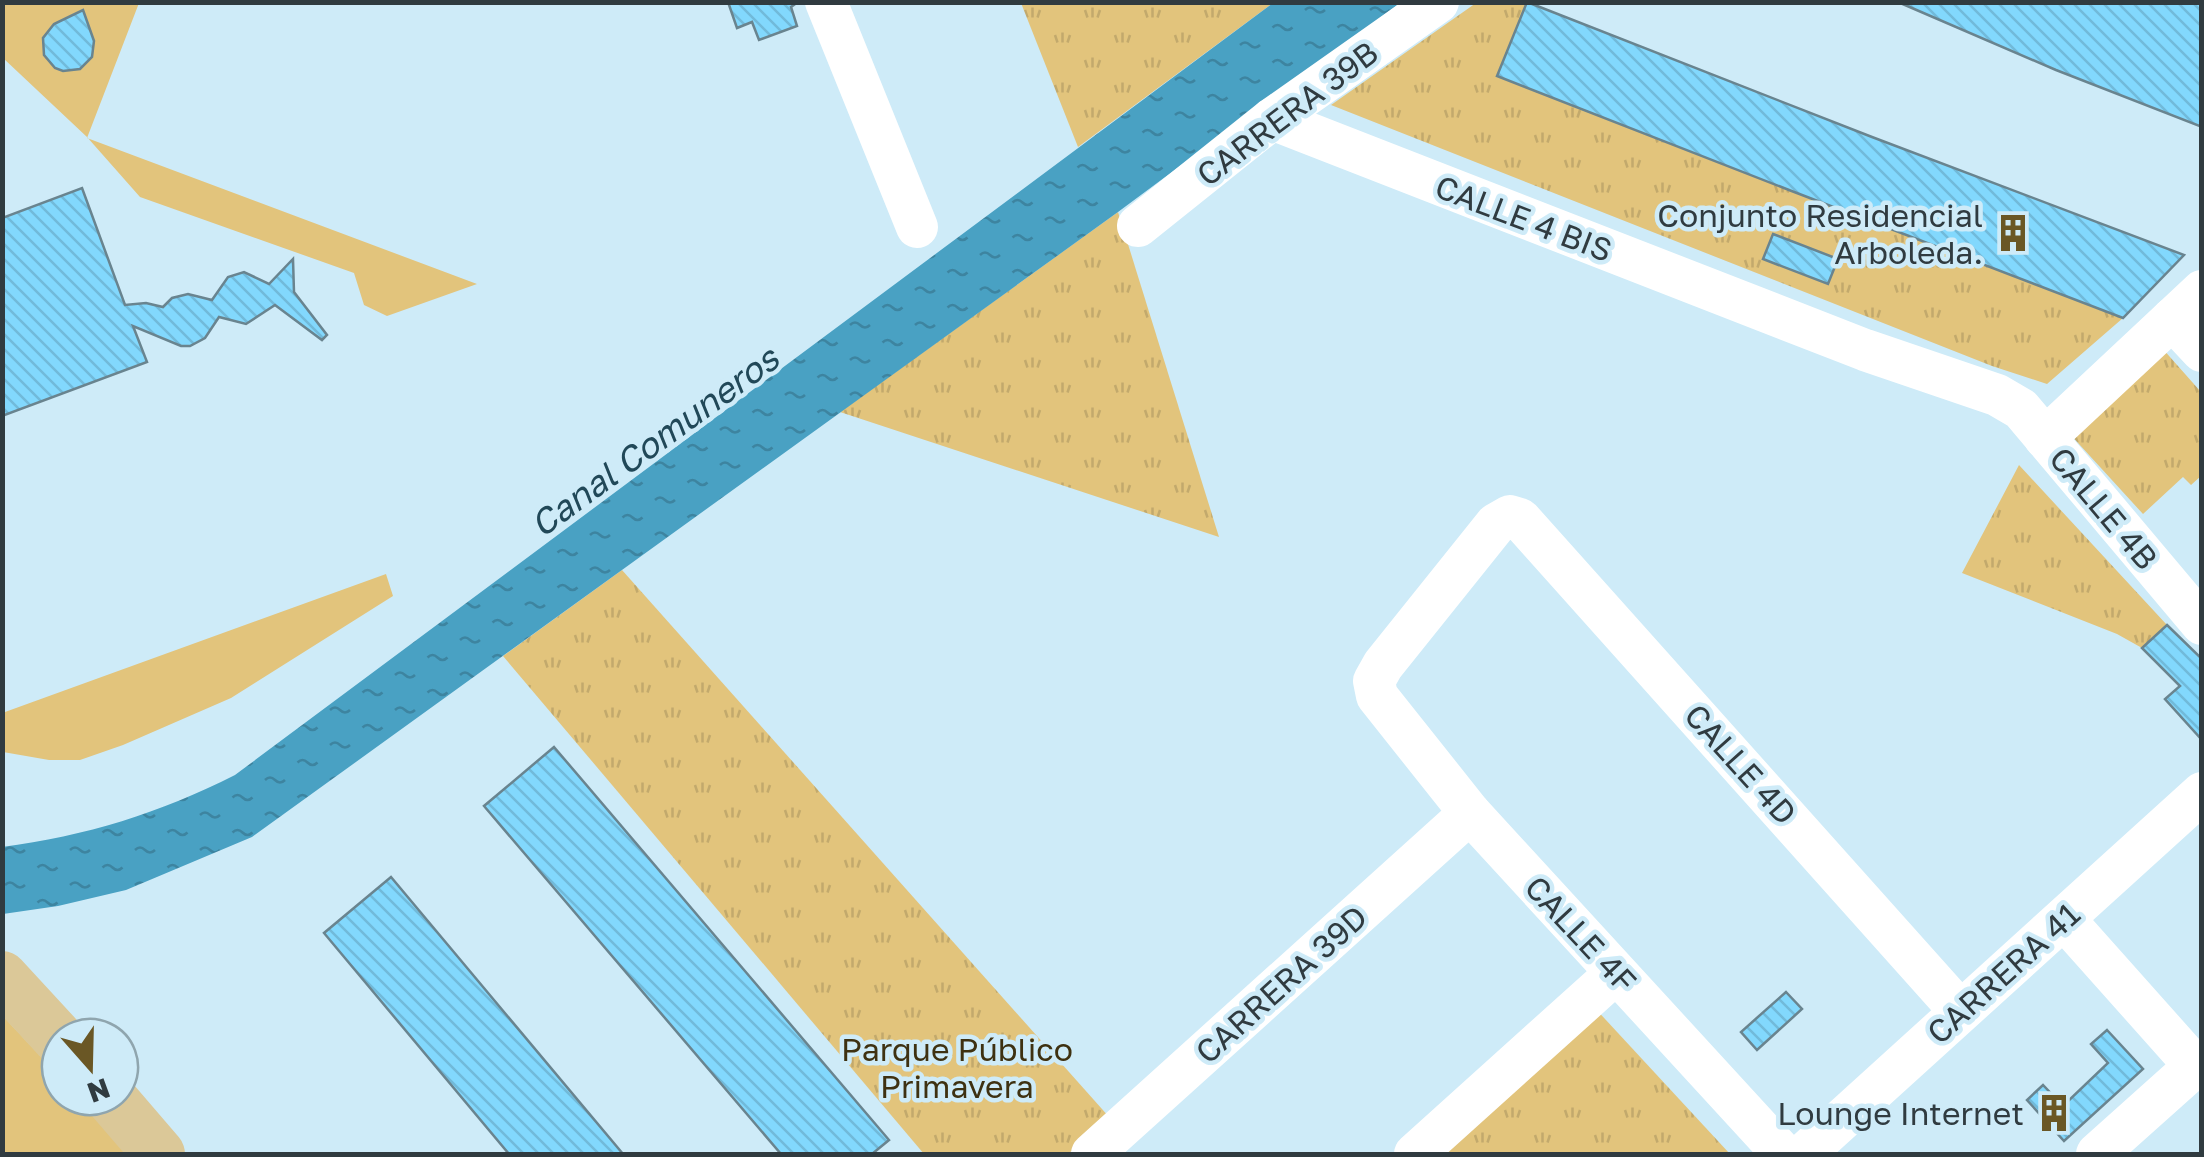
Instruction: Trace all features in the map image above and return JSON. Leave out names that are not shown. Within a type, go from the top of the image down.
[{"type":"main road","points":[[7,985],[40,1019]]},
{"type":"main road","points":[[127,1117],[159,1154]]},
{"type":"street","points":[[826,2],[917,227]]},
{"type":"street","name":"CARRERA 39B","points":[[1138,226],[1272,120],[1438,2]]},
{"type":"street","name":"CALLE 4 BIS","points":[[1272,120],[1865,350],[1996,395],[2022,410],[2046,438]]},
{"type":"street","points":[[2046,438],[2187,305],[2202,351]]},
{"type":"street","name":"CALLE 4B","points":[[2046,438],[2202,624]]},
{"type":"street","name":"CALLE 4F","points":[[1508,522],[1383,665],[1374,681],[1377,696],[1470,814],[1782,1154]]},
{"type":"street","name":"CALLE 4D","points":[[1508,522],[1960,1011]]},
{"type":"street","name":"CARRERA 41","points":[[1804,1154],[2202,793]]},
{"type":"street","name":"CARRERA 39D","points":[[1096,1153],[1470,814]]},
{"type":"street","points":[[2064,919],[2198,1063],[2098,1154]]},
{"type":"street","points":[[1415,1154],[1616,972]]},
{"type":"green space","points":[[2,3],[139,3],[87,137],[3,58]]},
{"type":"green space","points":[[1021,3],[1273,3],[1078,147]]},
{"type":"green space","points":[[1476,3],[1527,3],[1497,76],[2123,318],[2047,384],[1992,366],[1331,105]]},
{"type":"green space","points":[[88,138],[477,284],[387,316],[364,305],[354,273],[140,197]]},
{"type":"green space","points":[[1118,212],[1219,537],[840,412]]},
{"type":"green space","points":[[2162,348],[2201,392],[2201,476],[2191,485],[2183,477],[2143,514],[2068,432]]},
{"type":"green space","points":[[2019,465],[2167,625],[2142,648],[2117,634],[1962,573]]},
{"type":"green space","name":"Parque Público Primavera","points":[[622,570],[1110,1118],[1068,1154],[924,1154],[503,656]]},
{"type":"green space","points":[[386,574],[393,596],[231,698],[80,760],[49,760],[3,752],[3,708],[5,712]]},
{"type":"green space","points":[[1593,1006],[1730,1154],[1426,1154]]},
{"type":"green space","points":[[2,1015],[40,1056],[40,1117],[98,1117],[133,1154],[3,1154]]},
{"type":"water","points":[[1273,3],[1400,3],[1118,212],[252,837],[126,890],[3,914],[2,847],[122,821],[235,775]]},
{"type":"building","points":[[728,2],[798,2],[791,7],[797,26],[759,40],[752,22],[737,28]]},
{"type":"building","points":[[1527,2],[2184,255],[2123,318],[1789,190],[1497,76]]},
{"type":"building","points":[[1898,2],[2202,2],[2202,127],[2056,70]]},
{"type":"building","points":[[83,10],[94,41],[92,57],[80,69],[55,68],[44,55],[43,38],[54,24]]},
{"type":"building","points":[[82,188],[125,305],[146,303],[163,307],[172,298],[188,294],[212,300],[228,277],[244,272],[269,284],[293,259],[294,292],[327,335],[322,340],[275,305],[246,324],[219,317],[205,338],[190,346],[133,326],[147,362],[2,416],[2,218]]},
{"type":"building","points":[[1773,234],[1838,259],[1828,284],[1763,259]]},
{"type":"building","points":[[2167,625],[2202,659],[2202,740],[2165,699],[2180,686],[2142,648]]},
{"type":"building","points":[[554,747],[889,1140],[872,1154],[781,1154],[484,806]]},
{"type":"building","points":[[391,877],[623,1154],[509,1154],[324,933]]},
{"type":"building","points":[[1786,992],[1802,1009],[1757,1050],[1741,1032]]},
{"type":"building","points":[[2107,1030],[2143,1069],[2064,1141],[2027,1100],[2043,1085],[2063,1106],[2108,1063],[2091,1044]]},
{"type":"place","name":"Conjunto Residencial Arboleda.","points":[[2013,233]]},
{"type":"place","name":"Lounge Internet","points":[[2054,1113]]},
{"type":"water label","name":"Canal Comuneros","points":[[654,441]]}]
